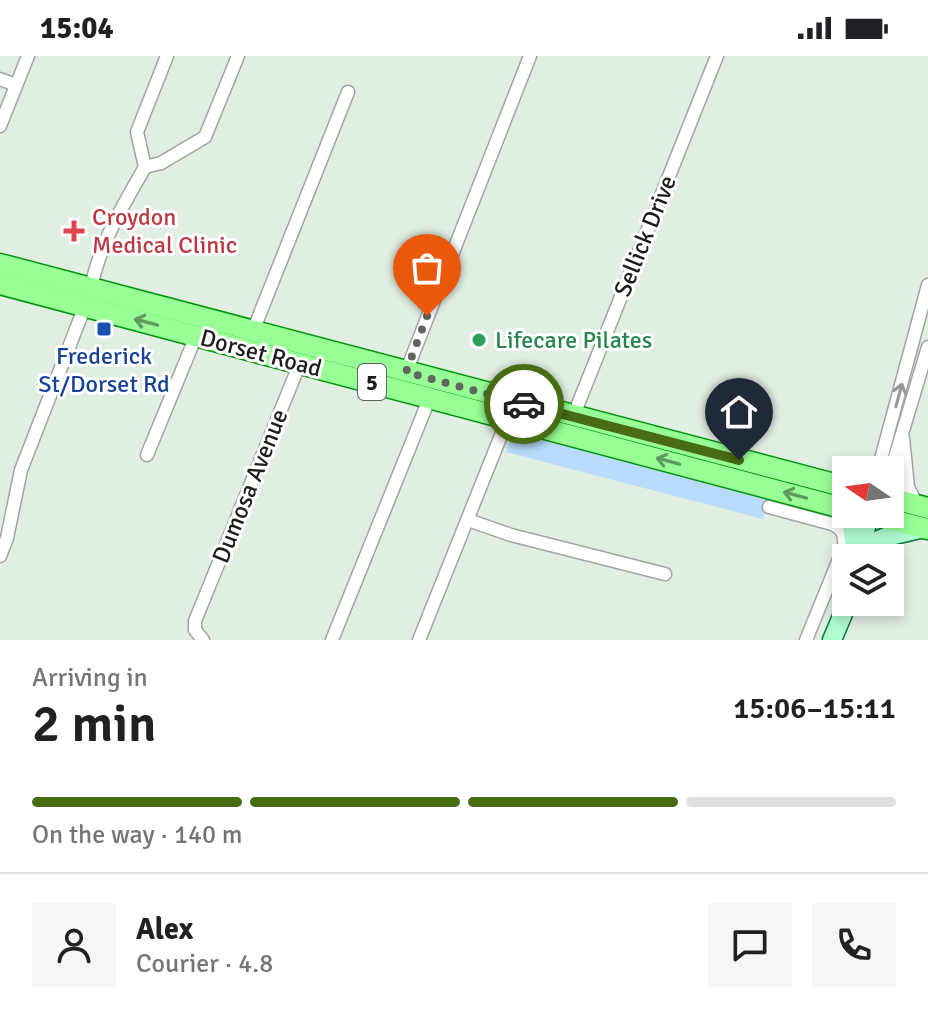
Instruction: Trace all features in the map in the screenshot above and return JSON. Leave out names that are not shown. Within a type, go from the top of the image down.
[{"type":"main road","name":"Dorset Road","points":[[0,264],[196,336],[406,372],[832,505]]},
{"type":"main road","name":"Dorset Road","points":[[0,284],[253,331],[302,354],[430,397],[508,418],[571,425],[832,484]]},
{"type":"main road","points":[[904,508],[926,523]]},
{"type":"main road","points":[[904,520],[926,523]]},
{"type":"main road","points":[[878,544],[886,537],[926,523]]},
{"type":"main road","points":[[832,640],[842,616]]},
{"type":"street","points":[[0,126],[28,56]]},
{"type":"street","points":[[0,556],[7,538],[21,470],[88,298],[95,263],[145,167],[137,132],[167,56]]},
{"type":"street","points":[[145,167],[161,163],[205,137],[238,56]]},
{"type":"street","points":[[406,372],[530,56]]},
{"type":"street","name":"Sellick Drive","points":[[571,425],[717,56]]},
{"type":"street","points":[[0,79],[16,85]]},
{"type":"street","points":[[253,331],[348,92]]},
{"type":"street","points":[[882,456],[928,285]]},
{"type":"street","points":[[147,455],[196,336]]},
{"type":"street","points":[[895,456],[928,347]]},
{"type":"street","name":"Dumosa Avenue","points":[[203,640],[195,630],[200,609],[302,354]]},
{"type":"street","points":[[332,640],[430,397]]},
{"type":"street","points":[[419,640],[508,418]]},
{"type":"street","points":[[902,431],[908,487],[926,523]]},
{"type":"street","points":[[818,480],[832,478]]},
{"type":"street","points":[[769,507],[840,528],[844,534],[844,547],[806,640]]},
{"type":"street","points":[[468,520],[511,535],[665,574]]},
{"type":"street","points":[[824,597],[832,596]]},
{"type":"shaded area","points":[[517,431],[770,498],[763,519],[506,452]]},
{"type":"way so far","points":[[427,316],[406,372],[524,404]]},
{"type":"place","name":"Croydon Medical Clinic","points":[[74,231]]},
{"type":"place","name":"Frederick St/Dorset Rd","points":[[104,329]]},
{"type":"place","name":"Lifecare Pilates","points":[[479,340]]},
{"type":"route","points":[[524,404],[739,460]]}]
